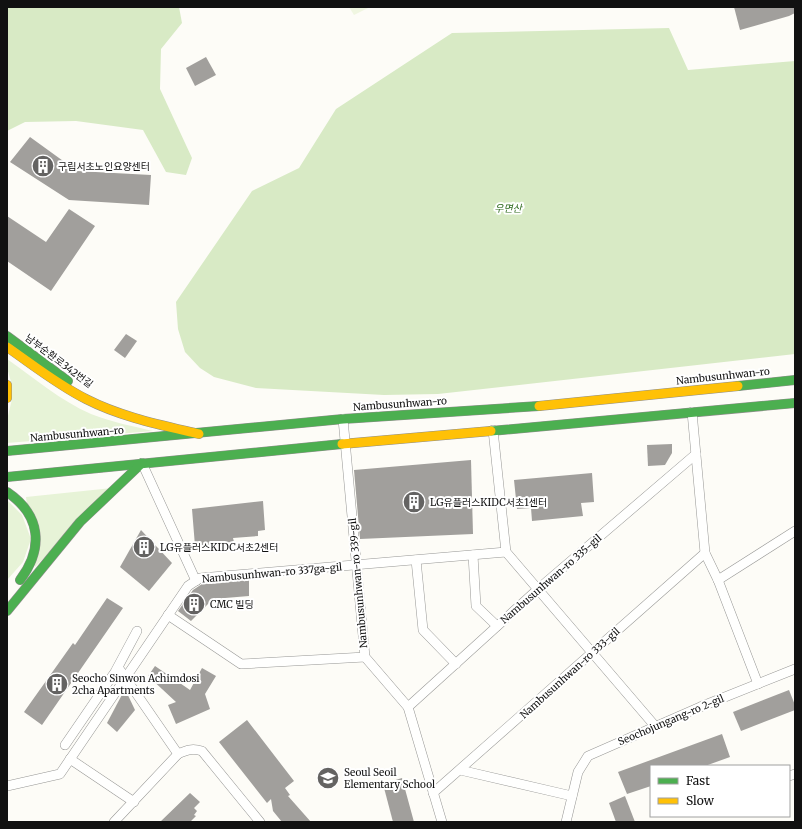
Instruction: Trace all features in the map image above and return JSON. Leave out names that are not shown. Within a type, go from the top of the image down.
[{"type":"main road","name":"남부순환로342번길","points":[[7,336],[60,374],[97,405]]},
{"type":"main road","points":[[7,347],[58,382],[97,405],[134,418],[198,434]]},
{"type":"main road","name":"Nambusunhwan-ro","points":[[7,451],[343,419],[549,405],[795,380]]},
{"type":"main road","points":[[7,385],[7,398]]},
{"type":"main road","points":[[7,477],[493,430],[795,403]]},
{"type":"main road","points":[[7,611],[80,522],[142,463]]},
{"type":"main road","points":[[7,492],[20,502],[30,514],[36,539],[35,554],[31,566],[12,588]]},
{"type":"street","points":[[692,412],[705,553],[718,580],[758,684]]},
{"type":"street","name":"Nambusunhwan-ro 339-gil","points":[[343,419],[365,657],[408,707],[442,822]]},
{"type":"street","points":[[493,430],[506,552],[537,590],[594,652],[656,726]]},
{"type":"street","name":"Nambusunhwan-ro 335-gil","points":[[408,707],[537,590],[696,454]]},
{"type":"street","points":[[142,463],[196,581]]},
{"type":"street","points":[[718,580],[795,531]]},
{"type":"street","name":"Nambusunhwan-ro 337ga-gil","points":[[7,786],[60,774],[188,586],[200,578],[357,566],[506,552]]},
{"type":"street","name":"Nambusunhwan-ro 333-gil","points":[[434,793],[705,553]]},
{"type":"street","points":[[472,555],[476,606],[497,626]]},
{"type":"street","points":[[416,560],[423,630],[456,664]]},
{"type":"street","points":[[168,615],[241,664],[365,657]]},
{"type":"street","points":[[65,745],[115,672],[137,631],[118,667],[178,754]]},
{"type":"street","name":"Seochojungang-ro 2-gil","points":[[566,822],[578,772],[588,756],[656,726],[795,669]]},
{"type":"street","points":[[114,822],[178,754],[187,750],[195,749],[202,752],[260,822]]},
{"type":"street","points":[[70,759],[134,802]]},
{"type":"street","points":[[460,770],[572,796]]},
{"type":"green space","points":[[7,7],[179,7],[182,23],[161,49],[160,89],[192,158],[186,175],[166,172],[143,130],[76,121],[25,122],[7,131]]},
{"type":"green space","points":[[349,7],[370,7],[354,15]]},
{"type":"green space","name":"우면산","points":[[669,28],[688,70],[795,61],[795,354],[438,394],[384,395],[256,388],[214,377],[200,368],[185,352],[178,329],[176,302],[252,191],[299,168],[336,109],[452,33]]},
{"type":"green space","points":[[7,359],[48,389],[80,409],[122,424],[153,431],[7,443],[7,420],[12,399],[12,385],[7,368]]},
{"type":"green space","points":[[112,488],[35,567],[26,497]]},
{"type":"green space","points":[[7,500],[22,515],[31,539],[23,562],[7,580]]},
{"type":"building","points":[[734,7],[795,7],[795,13],[740,30]]},
{"type":"building","points":[[206,57],[216,75],[195,86],[186,68]]},
{"type":"building","name":"구립서초노인요양센터","points":[[30,137],[77,171],[151,175],[149,205],[69,200],[10,162]]},
{"type":"building","points":[[69,209],[95,226],[51,291],[7,261],[7,216],[46,242]]},
{"type":"building","points":[[126,334],[137,341],[125,358],[114,350]]},
{"type":"building","points":[[672,444],[672,453],[665,465],[648,466],[647,445]]},
{"type":"building","name":"LG유플러스KIDC서초1센터","points":[[471,460],[473,534],[360,539],[354,470]]},
{"type":"building","points":[[592,473],[594,502],[581,503],[583,516],[532,521],[531,508],[517,509],[514,480]]},
{"type":"building","points":[[263,501],[265,530],[258,531],[258,536],[233,538],[234,542],[195,546],[192,509]]},
{"type":"building","name":"LG유플러스KIDC서초2센터","points":[[141,530],[172,563],[149,591],[120,567]]},
{"type":"building","name":"CMC 빌딩","points":[[249,580],[249,596],[213,599],[191,621],[178,611],[193,590],[202,584]]},
{"type":"building","name":"Seocho Sinwon Achimdosi 2cha Apartments","points":[[107,598],[123,608],[42,725],[24,712],[73,643],[75,645]]},
{"type":"building","points":[[155,666],[190,690],[202,668],[216,676],[205,694],[210,709],[176,724],[168,705],[176,702],[148,676]]},
{"type":"building","points":[[125,689],[135,710],[117,732],[107,723]]},
{"type":"building","points":[[789,690],[795,705],[795,710],[741,731],[733,712]]},
{"type":"building","points":[[247,720],[294,781],[285,788],[290,795],[288,796],[311,822],[282,822],[273,811],[271,799],[267,803],[219,742]]},
{"type":"building","points":[[722,734],[730,757],[708,765],[650,765],[650,786],[627,794],[618,772]]},
{"type":"building","points":[[402,778],[414,822],[393,822],[383,784]]},
{"type":"building","points":[[190,793],[200,802],[194,808],[197,811],[194,815],[196,816],[190,822],[160,822]]},
{"type":"building","points":[[625,796],[635,822],[616,822],[609,803]]},
{"type":"traffic: fast","points":[[7,336],[68,381]]},
{"type":"traffic: fast","points":[[738,386],[795,380]]},
{"type":"traffic: fast","points":[[491,431],[795,403]]},
{"type":"traffic: fast","points":[[7,451],[343,419],[539,406]]},
{"type":"traffic: fast","points":[[7,477],[342,444]]},
{"type":"traffic: fast","points":[[7,611],[80,522],[142,463]]},
{"type":"traffic: fast","points":[[7,492],[27,511],[35,533],[33,556],[28,568],[20,580]]},
{"type":"traffic: slow","points":[[7,347],[66,388],[99,405],[141,420],[199,434]]},
{"type":"traffic: slow","points":[[7,385],[7,398]]},
{"type":"traffic: slow","points":[[539,406],[738,386]]},
{"type":"traffic: slow","points":[[342,444],[491,431]]},
{"type":"place","name":"구립서초노인요양센터","points":[[43,166]]},
{"type":"place","name":"LG유플러스KIDC서초1센터","points":[[414,502]]},
{"type":"place","name":"LG유플러스KIDC서초2센터","points":[[144,547]]},
{"type":"place","name":"CMC 빌딩","points":[[194,604]]},
{"type":"place","name":"Seocho Sinwon Achimdosi 2cha Apartments","points":[[57,684]]},
{"type":"place","name":"Seoul Seoil Elementary School","points":[[328,778]]}]
